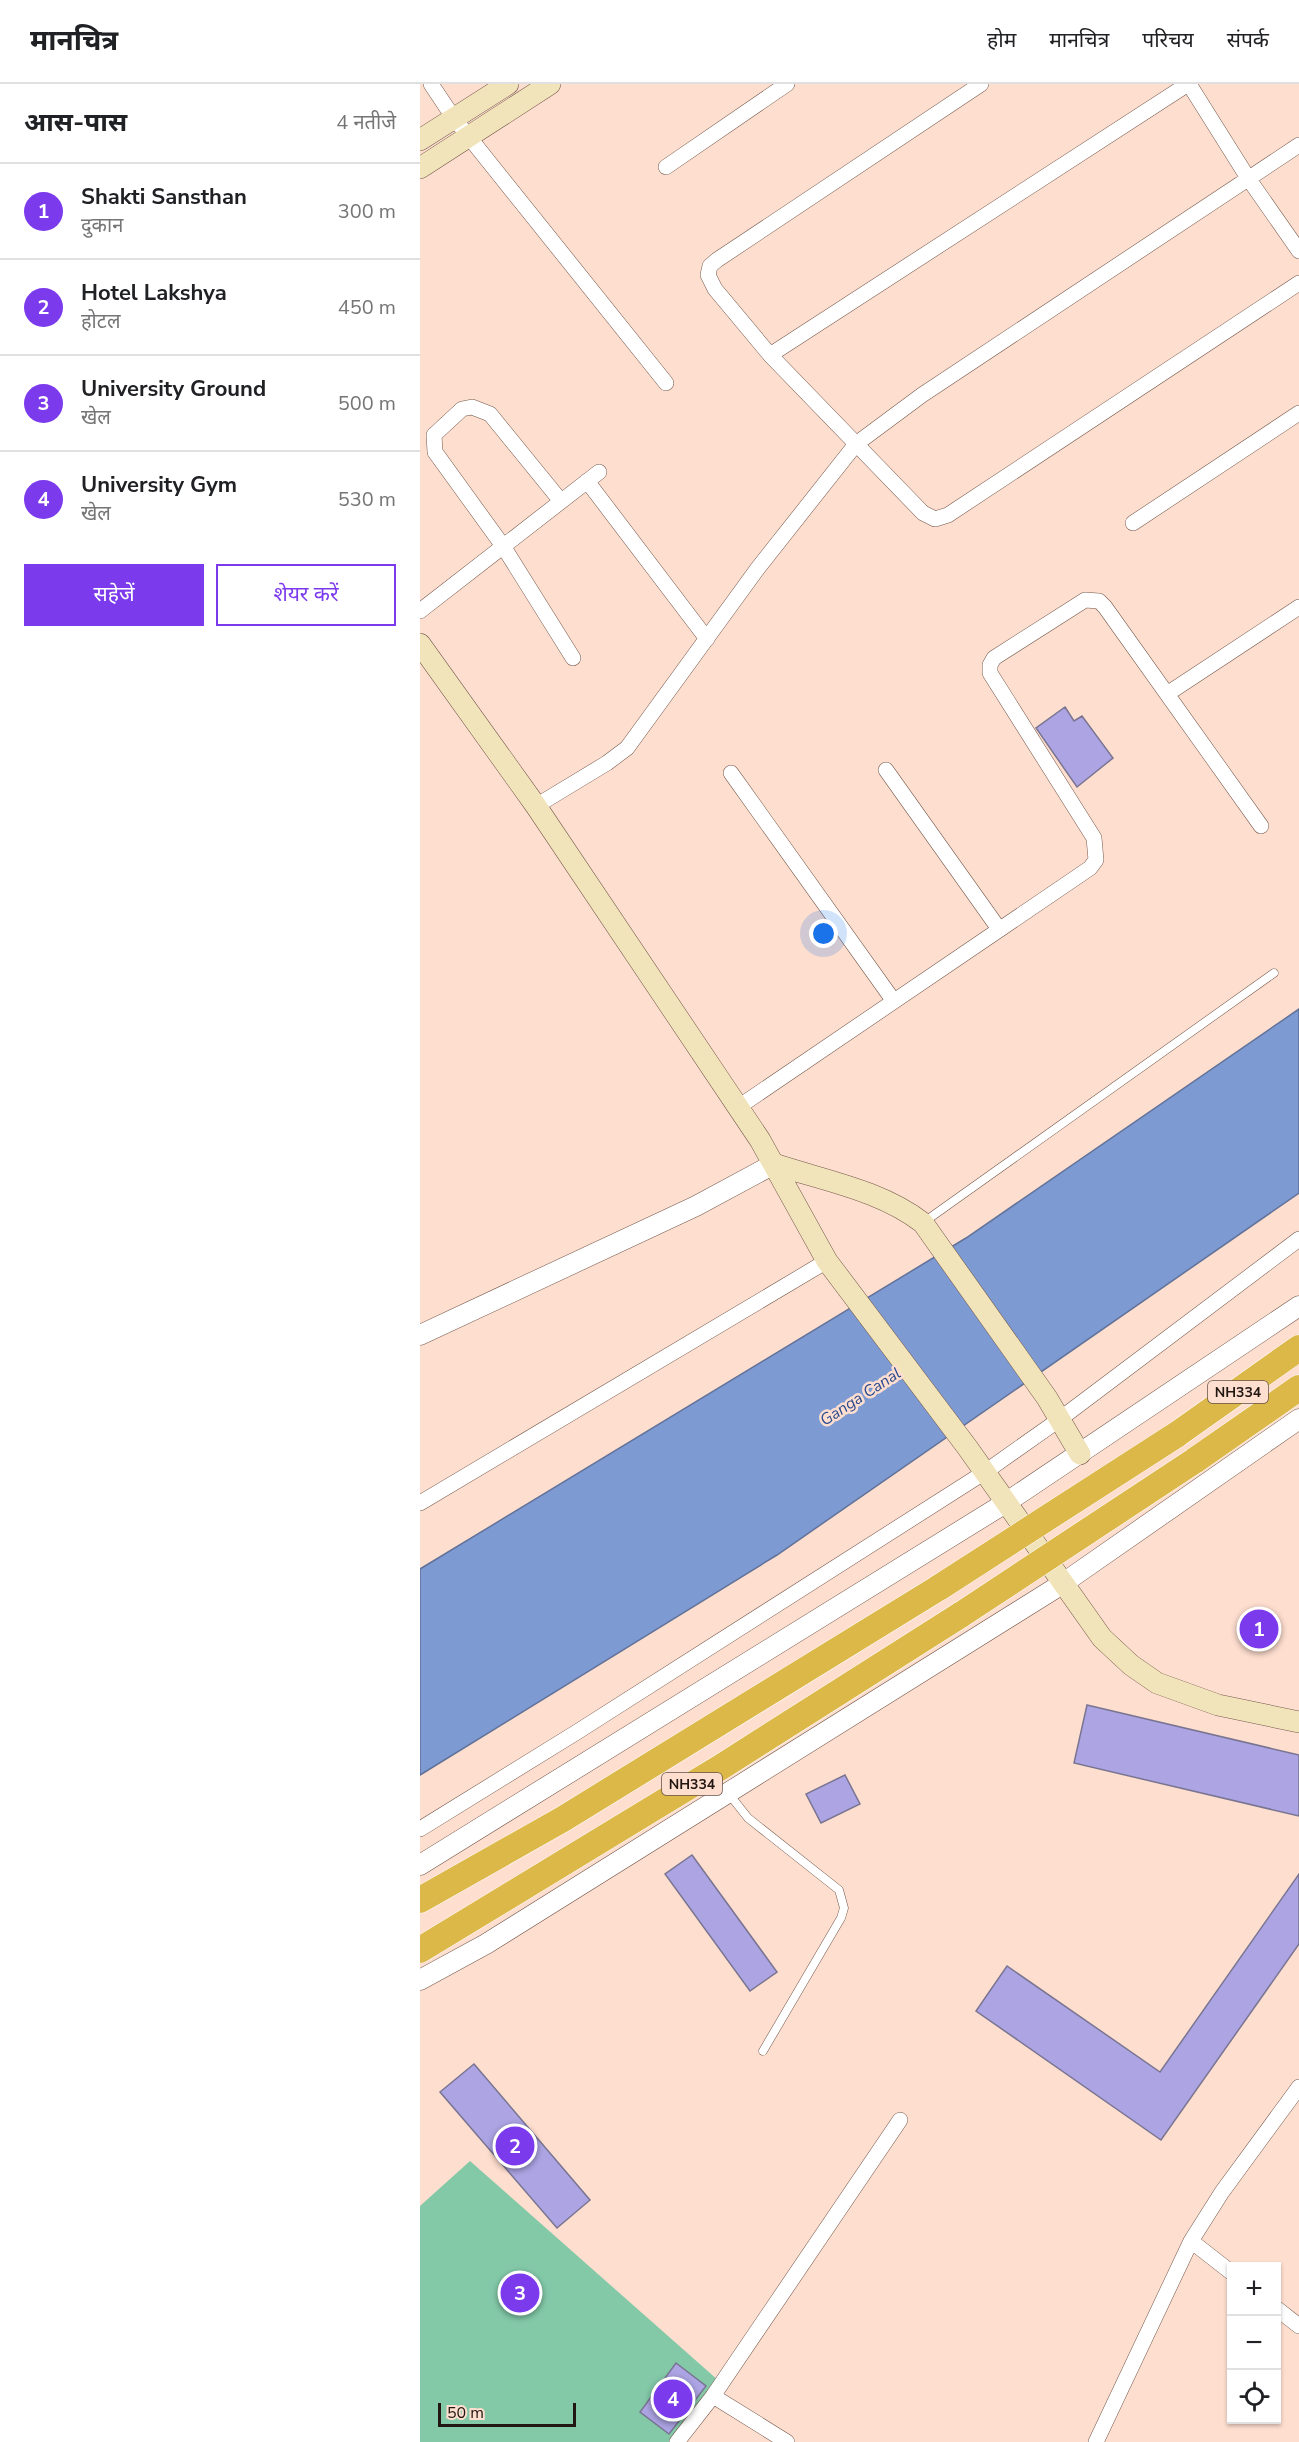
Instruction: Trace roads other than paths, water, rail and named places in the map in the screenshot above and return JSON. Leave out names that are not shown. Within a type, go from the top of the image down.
[{"type":"highway","name":"NH334","points":[[420,1900],[563,1819],[940,1587],[1176,1436],[1299,1348]]},
{"type":"highway","name":"NH334","points":[[420,1950],[701,1779],[962,1614],[1194,1461],[1299,1388]]},
{"type":"main road","points":[[420,140],[508,84]]},
{"type":"main road","points":[[420,168],[550,84]]},
{"type":"main road","points":[[420,644],[536,806],[738,1108],[774,1164],[827,1261],[967,1447],[1102,1638],[1131,1665],[1157,1683],[1218,1705],[1299,1722]]},
{"type":"main road","points":[[774,1164],[873,1194],[901,1206],[929,1229],[1047,1398],[1080,1454]]},
{"type":"street","points":[[431,84],[453,117],[666,383]]},
{"type":"street","points":[[666,167],[787,84]]},
{"type":"street","points":[[981,84],[711,266],[708,276],[715,289],[770,355],[923,513],[935,519],[948,515],[1299,283]]},
{"type":"street","points":[[770,355],[1188,84],[1248,178],[1299,251]]},
{"type":"street","points":[[536,806],[607,763],[627,748],[772,551],[856,444],[922,395],[1299,145]]},
{"type":"street","points":[[560,500],[490,414],[472,407],[462,409],[434,435],[435,452],[502,546],[573,658]]},
{"type":"street","points":[[1132,524],[1299,413]]},
{"type":"street","points":[[420,611],[560,500],[593,477],[707,639]]},
{"type":"street","points":[[738,1108],[893,1000],[1090,868],[1096,860],[1097,849],[1094,838],[990,673],[990,665],[994,658],[1091,599],[1105,607],[1261,826]]},
{"type":"street","points":[[1167,694],[1299,607]]},
{"type":"street","points":[[886,770],[999,929]]},
{"type":"street","points":[[731,773],[893,1000]]},
{"type":"street","points":[[420,1335],[696,1206],[774,1164]]},
{"type":"street","points":[[420,1829],[577,1732],[985,1472],[1060,1419],[1299,1239]]},
{"type":"street","points":[[420,1503],[827,1261]]},
{"type":"street","points":[[420,1865],[1007,1502],[1299,1306]]},
{"type":"street","points":[[420,1980],[486,1944],[1062,1584],[1299,1419]]},
{"type":"street","points":[[1096,2442],[1191,2241],[1222,2193],[1299,2087]]},
{"type":"street","points":[[677,2442],[713,2396],[900,2120]]},
{"type":"street","points":[[1191,2241],[1227,2269]]},
{"type":"street","points":[[1281,2312],[1299,2326]]},
{"type":"street","points":[[713,2396],[787,2442]]},
{"type":"lane","points":[[929,1229],[1274,973]]},
{"type":"lane","points":[[728,1792],[748,1818],[839,1890],[843,1898],[841,1918],[763,2051]]},
{"type":"water","name":"Ganga Canal","points":[[1299,1009],[1299,1193],[777,1555],[420,1775],[420,1569],[966,1238]]},
{"type":"place","name":"Shakti Sansthan","points":[[1259,1629]]},
{"type":"place","name":"Hotel Lakshya","points":[[515,2146]]},
{"type":"place","name":"University Ground","points":[[520,2293]]},
{"type":"place","name":"University Gym","points":[[673,2399]]}]
